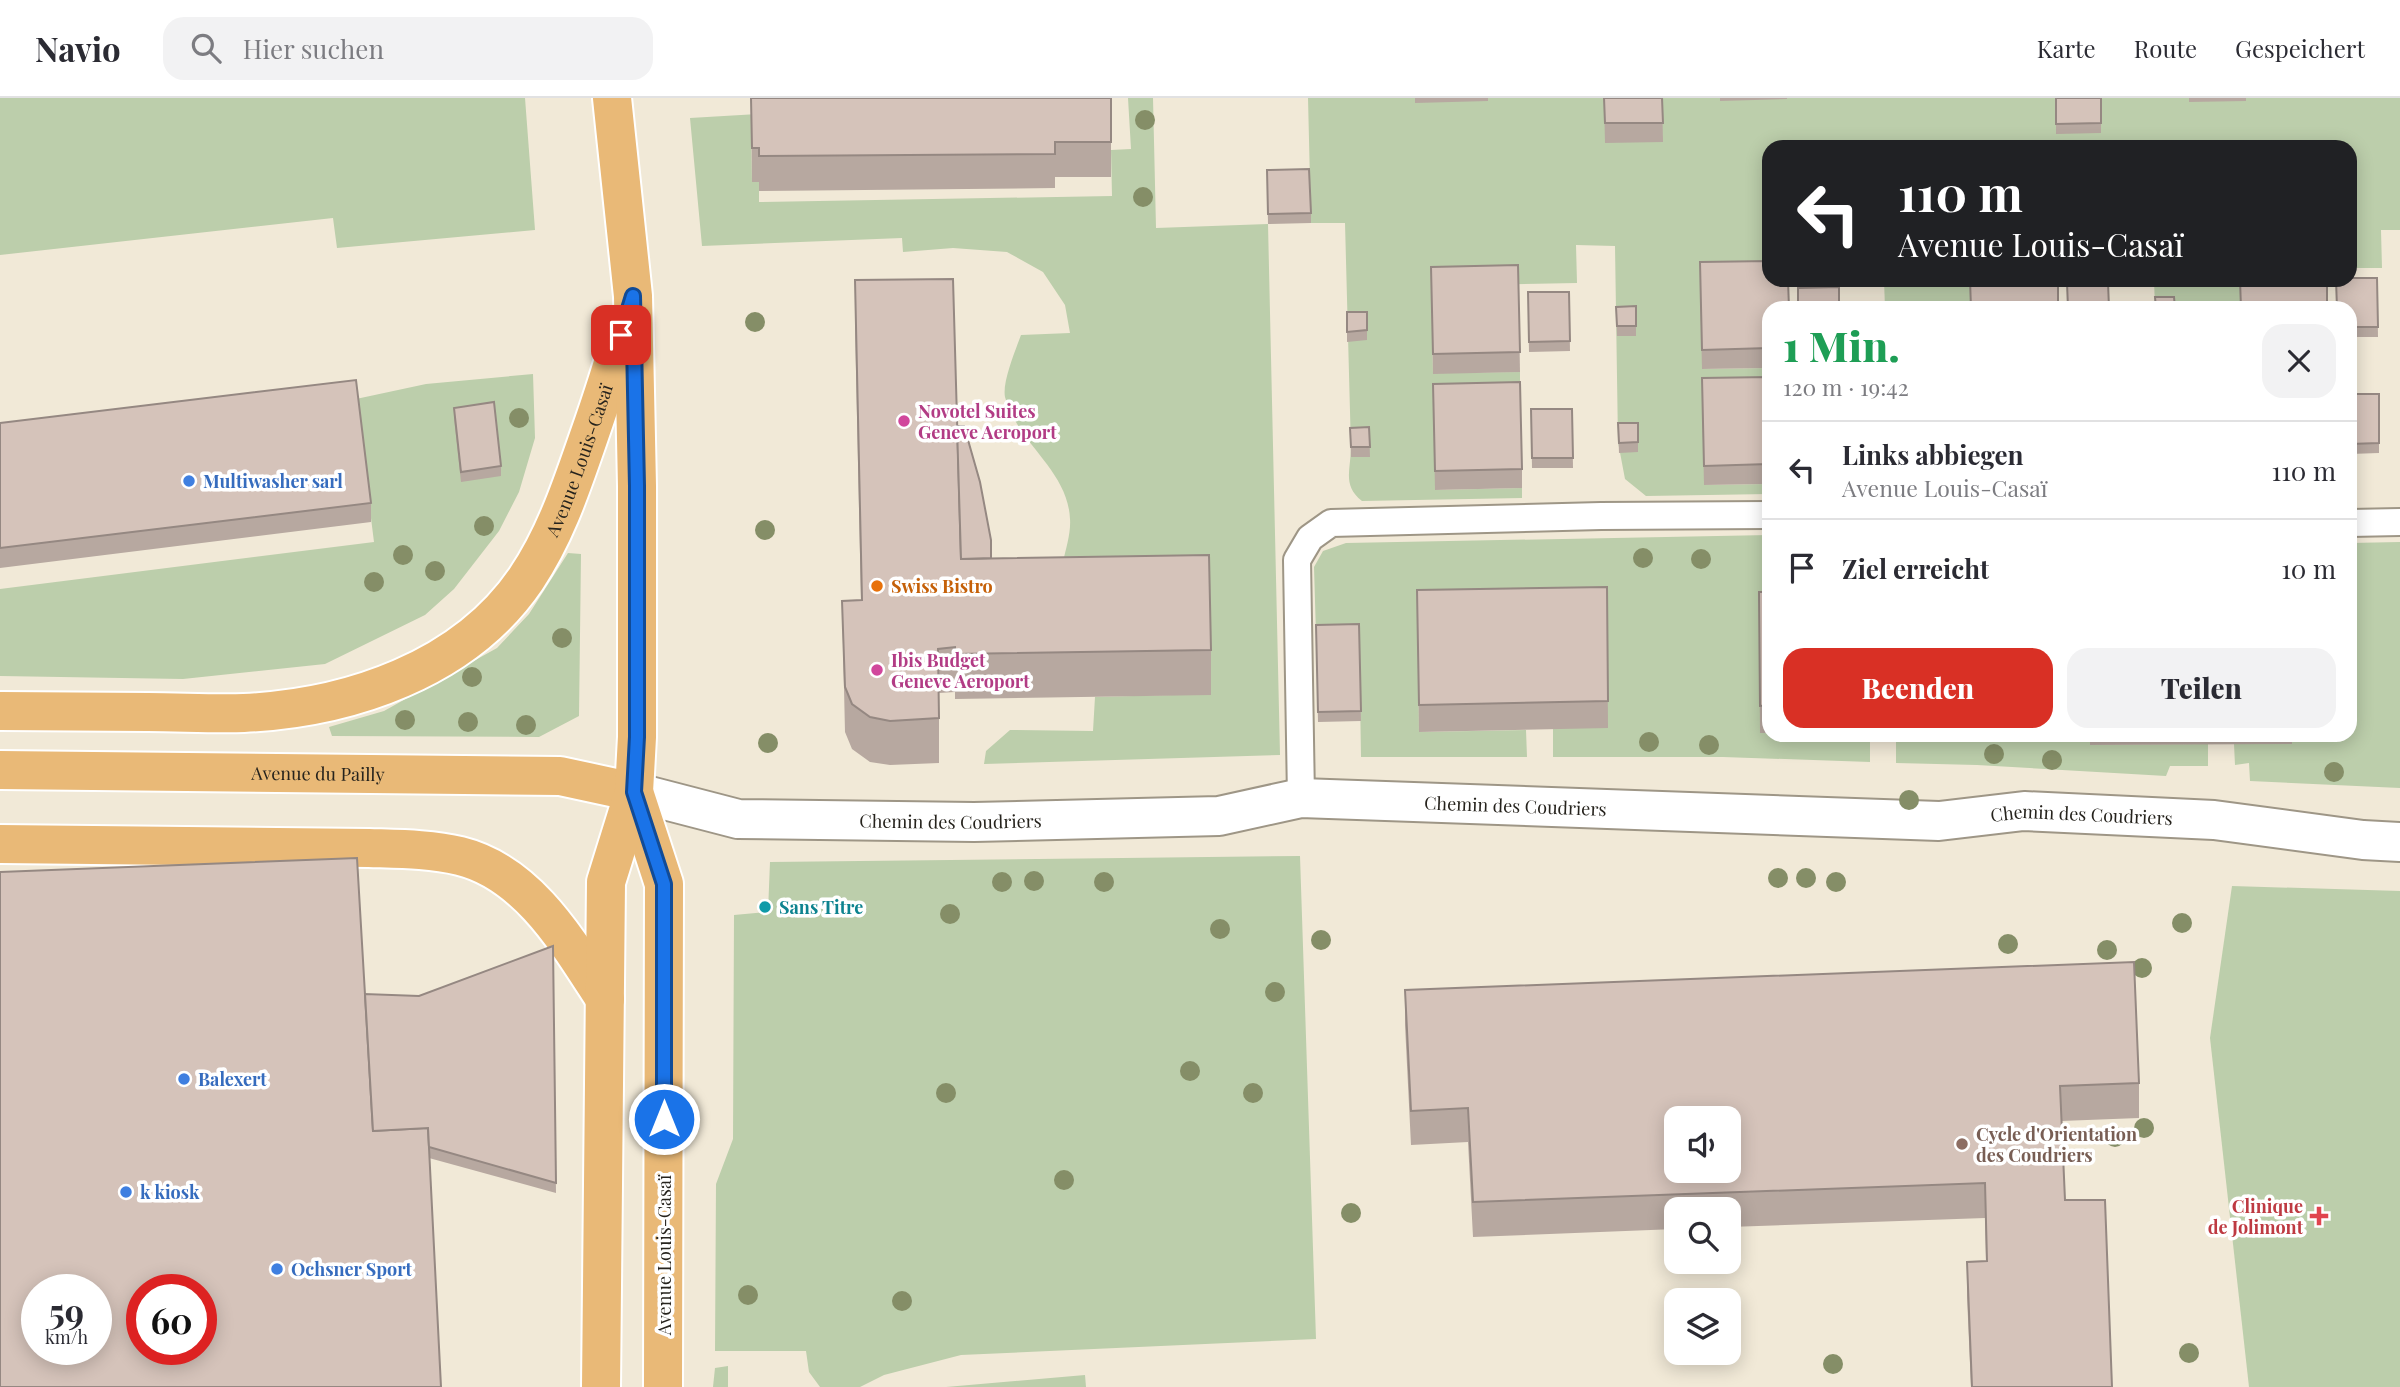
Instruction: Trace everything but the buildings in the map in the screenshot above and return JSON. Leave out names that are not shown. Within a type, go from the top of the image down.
[{"type":"main road","name":"Avenue Louis-Casaï","points":[[601,1387],[606,882],[634,792],[637,737],[637,486],[633,296],[612,98]]},
{"type":"main road","name":"Avenue Louis-Casaï","points":[[0,711],[243,713],[287,709],[336,700],[388,685],[433,662],[467,640],[499,612],[525,580],[550,538],[568,496],[633,296]]},
{"type":"main road","name":"Avenue du Pailly","points":[[0,770],[560,776],[634,792]]},
{"type":"main road","name":"Avenue Louis-Casaï","points":[[634,792],[664,884],[663,1387]]},
{"type":"main road","points":[[0,844],[369,848],[424,850],[460,856],[497,872],[531,899],[565,937],[605,999]]},
{"type":"street","name":"Chemin des Coudriers","points":[[634,792],[738,820],[974,822],[1219,816],[1301,799],[1939,821],[2037,811],[2214,820],[2363,840],[2400,842]]},
{"type":"lane","points":[[1301,799],[1297,560],[1310,538],[1331,523],[1762,515]]},
{"type":"lane","points":[[2357,523],[2400,523]]},
{"type":"lane","points":[[133,846],[175,871]]},
{"type":"green space","points":[[0,98],[525,98],[535,230],[337,248],[333,218],[0,255]]},
{"type":"green space","points":[[1128,98],[1153,98],[1156,228],[1268,224],[1280,755],[984,764],[986,751],[1010,730],[1093,731],[1095,697],[1211,694],[1063,562],[1070,530],[1067,502],[1052,471],[1011,413],[1005,391],[1021,335],[1070,333],[1065,305],[1043,272],[1007,252],[953,248],[903,252],[902,238],[702,246],[690,118],[758,114],[751,124],[752,182],[759,182],[759,202],[1112,196],[1111,150],[1131,149]]},
{"type":"green space","points":[[1308,98],[2400,98],[2400,230],[2381,230],[2382,268],[2357,268],[2357,140],[1762,140],[1764,287],[1702,369],[1762,368],[1762,406],[1704,485],[1762,484],[1762,494],[1646,496],[1625,479],[1618,442],[1615,246],[1576,245],[1577,283],[1431,286],[1433,373],[1520,372],[1520,401],[1435,490],[1522,488],[1522,498],[1362,501],[1352,490],[1349,478],[1351,449],[1345,223],[1311,223]]},
{"type":"green space","points":[[1884,287],[1970,287],[1970,301],[1885,301]]},
{"type":"green space","points":[[2154,287],[2240,287],[2240,301],[2155,301]]},
{"type":"green space","points":[[533,374],[535,438],[519,492],[499,531],[454,589],[425,615],[325,664],[183,679],[0,676],[0,589],[374,542],[356,399],[426,384]]},
{"type":"green space","points":[[1762,535],[1762,742],[1870,742],[1870,762],[1723,757],[1553,757],[1553,729],[1418,618],[1419,732],[1526,730],[1527,757],[1361,757],[1359,634],[1316,635],[1314,567],[1323,551],[1346,543]]},
{"type":"green space","points":[[2400,542],[2400,788],[2250,781],[2249,763],[2235,765],[2234,744],[2357,742],[2357,543]]},
{"type":"green space","points":[[568,553],[581,554],[579,716],[539,737],[332,736],[329,727],[384,711],[497,648],[529,614]]},
{"type":"green space","points":[[1896,742],[2208,744],[2208,766],[2170,766],[2166,776],[1896,763]]},
{"type":"green space","points":[[1300,856],[1316,1339],[961,1355],[884,1375],[860,1387],[820,1387],[809,1372],[806,1351],[715,1351],[716,1184],[733,1139],[734,915],[768,912],[770,862]]},
{"type":"green space","name":"Clinique de Jolimont","points":[[2232,886],[2400,891],[2400,1387],[2249,1387],[2210,1038]]},
{"type":"green space","points":[[728,1366],[728,1387],[713,1387],[715,1368]]},
{"type":"green space","points":[[1085,1375],[1086,1387],[946,1387]]},
{"type":"place","name":"Novotel Suites Geneve Aeroport","points":[[904,421]]},
{"type":"place","name":"Multiwasher sarl","points":[[189,481]]},
{"type":"place","name":"Swiss Bistro","points":[[877,586]]},
{"type":"place","name":"Ibis Budget Geneve Aeroport","points":[[877,670]]},
{"type":"place","name":"Sans Titre","points":[[765,907]]},
{"type":"place","name":"Balexert","points":[[184,1079]]},
{"type":"place","name":"Cycle d'Orientation des Coudriers","points":[[1962,1144]]},
{"type":"place","name":"k kiosk","points":[[126,1192]]},
{"type":"place","name":"Clinique de Jolimont","points":[[2319,1216]]},
{"type":"place","name":"Ochsner Sport","points":[[277,1269]]},
{"type":"route","points":[[621,335],[633,296],[637,486],[637,737],[634,792],[664,884],[664,1119]]}]
